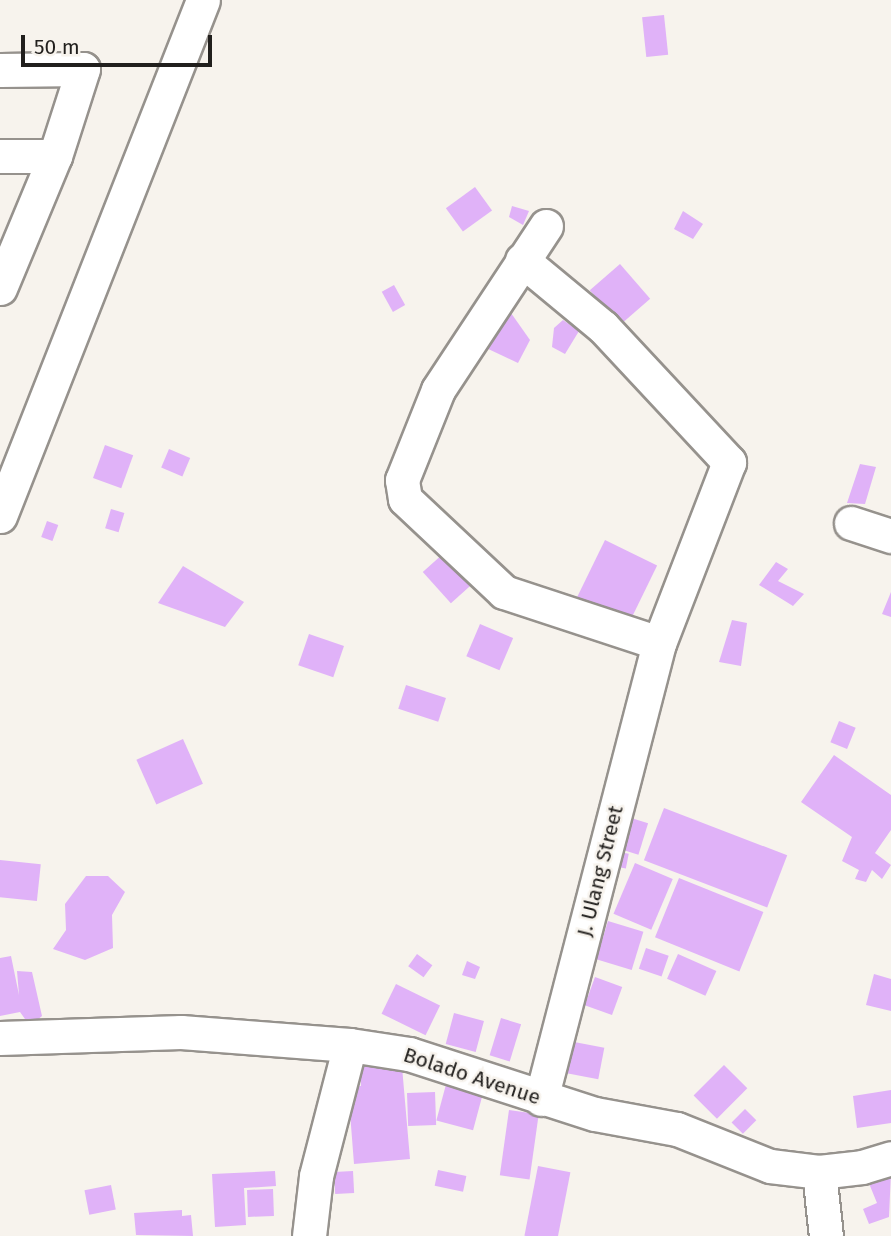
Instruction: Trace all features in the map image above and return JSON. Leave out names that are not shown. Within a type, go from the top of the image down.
[{"type":"street","points":[[0,516],[203,0]]},
{"type":"street","points":[[0,70],[83,69],[55,156],[10,238],[0,288]]},
{"type":"street","points":[[0,156],[55,156]]},
{"type":"street","points":[[546,226],[438,390],[402,480],[405,499],[504,593],[659,643]]},
{"type":"street","name":"J. Ulang Street","points":[[522,260],[603,327],[729,462],[659,643],[541,1099]]},
{"type":"street","points":[[851,523],[891,536]]},
{"type":"street","name":"Bolado Avenue","points":[[0,1038],[181,1032],[350,1045],[410,1054],[541,1099],[677,1129],[771,1166],[819,1172],[862,1167],[891,1158]]},
{"type":"street","points":[[309,1236],[316,1176],[350,1045]]},
{"type":"street","points":[[819,1172],[826,1236]]},
{"type":"building","points":[[664,15],[668,55],[646,57],[642,17]]},
{"type":"building","points":[[475,187],[492,210],[463,232],[446,208]]},
{"type":"building","points":[[512,206],[529,211],[523,225],[509,217]]},
{"type":"building","points":[[683,211],[703,224],[693,239],[674,229]]},
{"type":"building","points":[[620,264],[650,299],[620,325],[590,290]]},
{"type":"building","points":[[394,285],[405,305],[393,312],[382,292]]},
{"type":"building","points":[[506,306],[530,340],[518,363],[484,347]]},
{"type":"building","points":[[563,320],[579,331],[565,354],[552,347],[554,328]]},
{"type":"building","points":[[105,445],[133,455],[121,488],[93,478]]},
{"type":"building","points":[[169,449],[190,458],[182,476],[161,467]]},
{"type":"building","points":[[860,464],[876,467],[865,504],[847,503]]},
{"type":"building","points":[[111,509],[124,513],[119,532],[105,528]]},
{"type":"building","points":[[47,521],[58,525],[52,541],[41,537]]},
{"type":"building","points":[[605,540],[657,565],[629,623],[577,598]]},
{"type":"building","points":[[454,544],[482,575],[451,603],[423,572]]},
{"type":"building","points":[[776,562],[788,569],[778,581],[804,594],[793,606],[759,585]]},
{"type":"building","points":[[183,566],[244,602],[225,627],[158,603]]},
{"type":"building","points":[[891,592],[891,617],[882,614]]},
{"type":"building","points":[[732,620],[747,623],[741,666],[719,662]]},
{"type":"building","points":[[480,624],[513,638],[499,670],[466,656]]},
{"type":"building","points":[[309,634],[344,646],[333,677],[298,665]]},
{"type":"building","points":[[406,685],[446,698],[438,722],[398,709]]},
{"type":"building","points":[[839,721],[856,728],[847,749],[830,742]]},
{"type":"building","points":[[183,739],[203,784],[156,805],[136,760]]},
{"type":"building","points":[[834,755],[891,795],[891,830],[875,853],[891,865],[882,879],[872,870],[866,882],[855,879],[859,870],[842,861],[852,837],[801,802]]},
{"type":"building","points":[[664,808],[787,855],[767,908],[644,860]]},
{"type":"building","points":[[628,817],[648,823],[638,855],[618,849]]},
{"type":"building","points":[[614,851],[629,854],[626,869],[611,866]]},
{"type":"building","points":[[0,860],[41,864],[37,901],[0,897]]},
{"type":"building","points":[[635,863],[673,879],[651,930],[614,914]]},
{"type":"building","points":[[86,876],[108,876],[125,892],[112,915],[113,948],[85,960],[53,949],[66,930],[65,904]]},
{"type":"building","points":[[679,878],[763,912],[739,971],[655,937]]},
{"type":"building","points":[[608,921],[643,932],[632,970],[596,959]]},
{"type":"building","points":[[646,948],[669,956],[662,977],[639,969]]},
{"type":"building","points":[[417,954],[432,965],[424,977],[408,966]]},
{"type":"building","points":[[678,954],[716,971],[705,996],[667,979]]},
{"type":"building","points":[[11,956],[19,995],[17,971],[32,972],[42,1016],[30,1026],[20,1012],[0,1016],[0,958]]},
{"type":"building","points":[[467,961],[480,967],[475,979],[462,975]]},
{"type":"building","points":[[874,974],[891,979],[891,1011],[866,1005]]},
{"type":"building","points":[[595,977],[622,987],[612,1015],[585,1005]]},
{"type":"building","points":[[396,984],[440,1005],[426,1035],[382,1014]]},
{"type":"building","points":[[454,1013],[484,1021],[476,1052],[446,1044]]},
{"type":"building","points":[[501,1018],[521,1024],[510,1061],[490,1055]]},
{"type":"building","points":[[569,1041],[604,1048],[598,1079],[563,1072]]},
{"type":"building","points":[[401,1055],[410,1159],[354,1164],[348,1087],[361,1086],[359,1058]]},
{"type":"building","points":[[724,1065],[747,1088],[717,1119],[694,1095]]},
{"type":"building","points":[[448,1077],[485,1087],[473,1130],[436,1120]]},
{"type":"building","points":[[891,1090],[891,1123],[857,1128],[853,1096]]},
{"type":"building","points":[[435,1092],[436,1125],[408,1126],[407,1093]]},
{"type":"building","points":[[745,1109],[756,1120],[743,1134],[732,1122]]},
{"type":"building","points":[[509,1110],[539,1114],[530,1180],[500,1175]]},
{"type":"building","points":[[538,1166],[570,1172],[558,1236],[524,1236]]},
{"type":"building","points":[[438,1170],[466,1176],[463,1192],[435,1186]]},
{"type":"building","points":[[275,1171],[276,1186],[244,1188],[246,1225],[215,1227],[212,1174]]},
{"type":"building","points":[[353,1171],[354,1193],[335,1194],[334,1172]]},
{"type":"building","points":[[891,1172],[889,1217],[869,1224],[863,1209],[877,1203],[868,1181]]},
{"type":"building","points":[[111,1185],[116,1210],[89,1215],[84,1190]]},
{"type":"building","points":[[273,1189],[274,1216],[248,1217],[247,1190]]},
{"type":"building","points":[[182,1210],[182,1216],[191,1215],[193,1236],[136,1235],[134,1213]]}]
